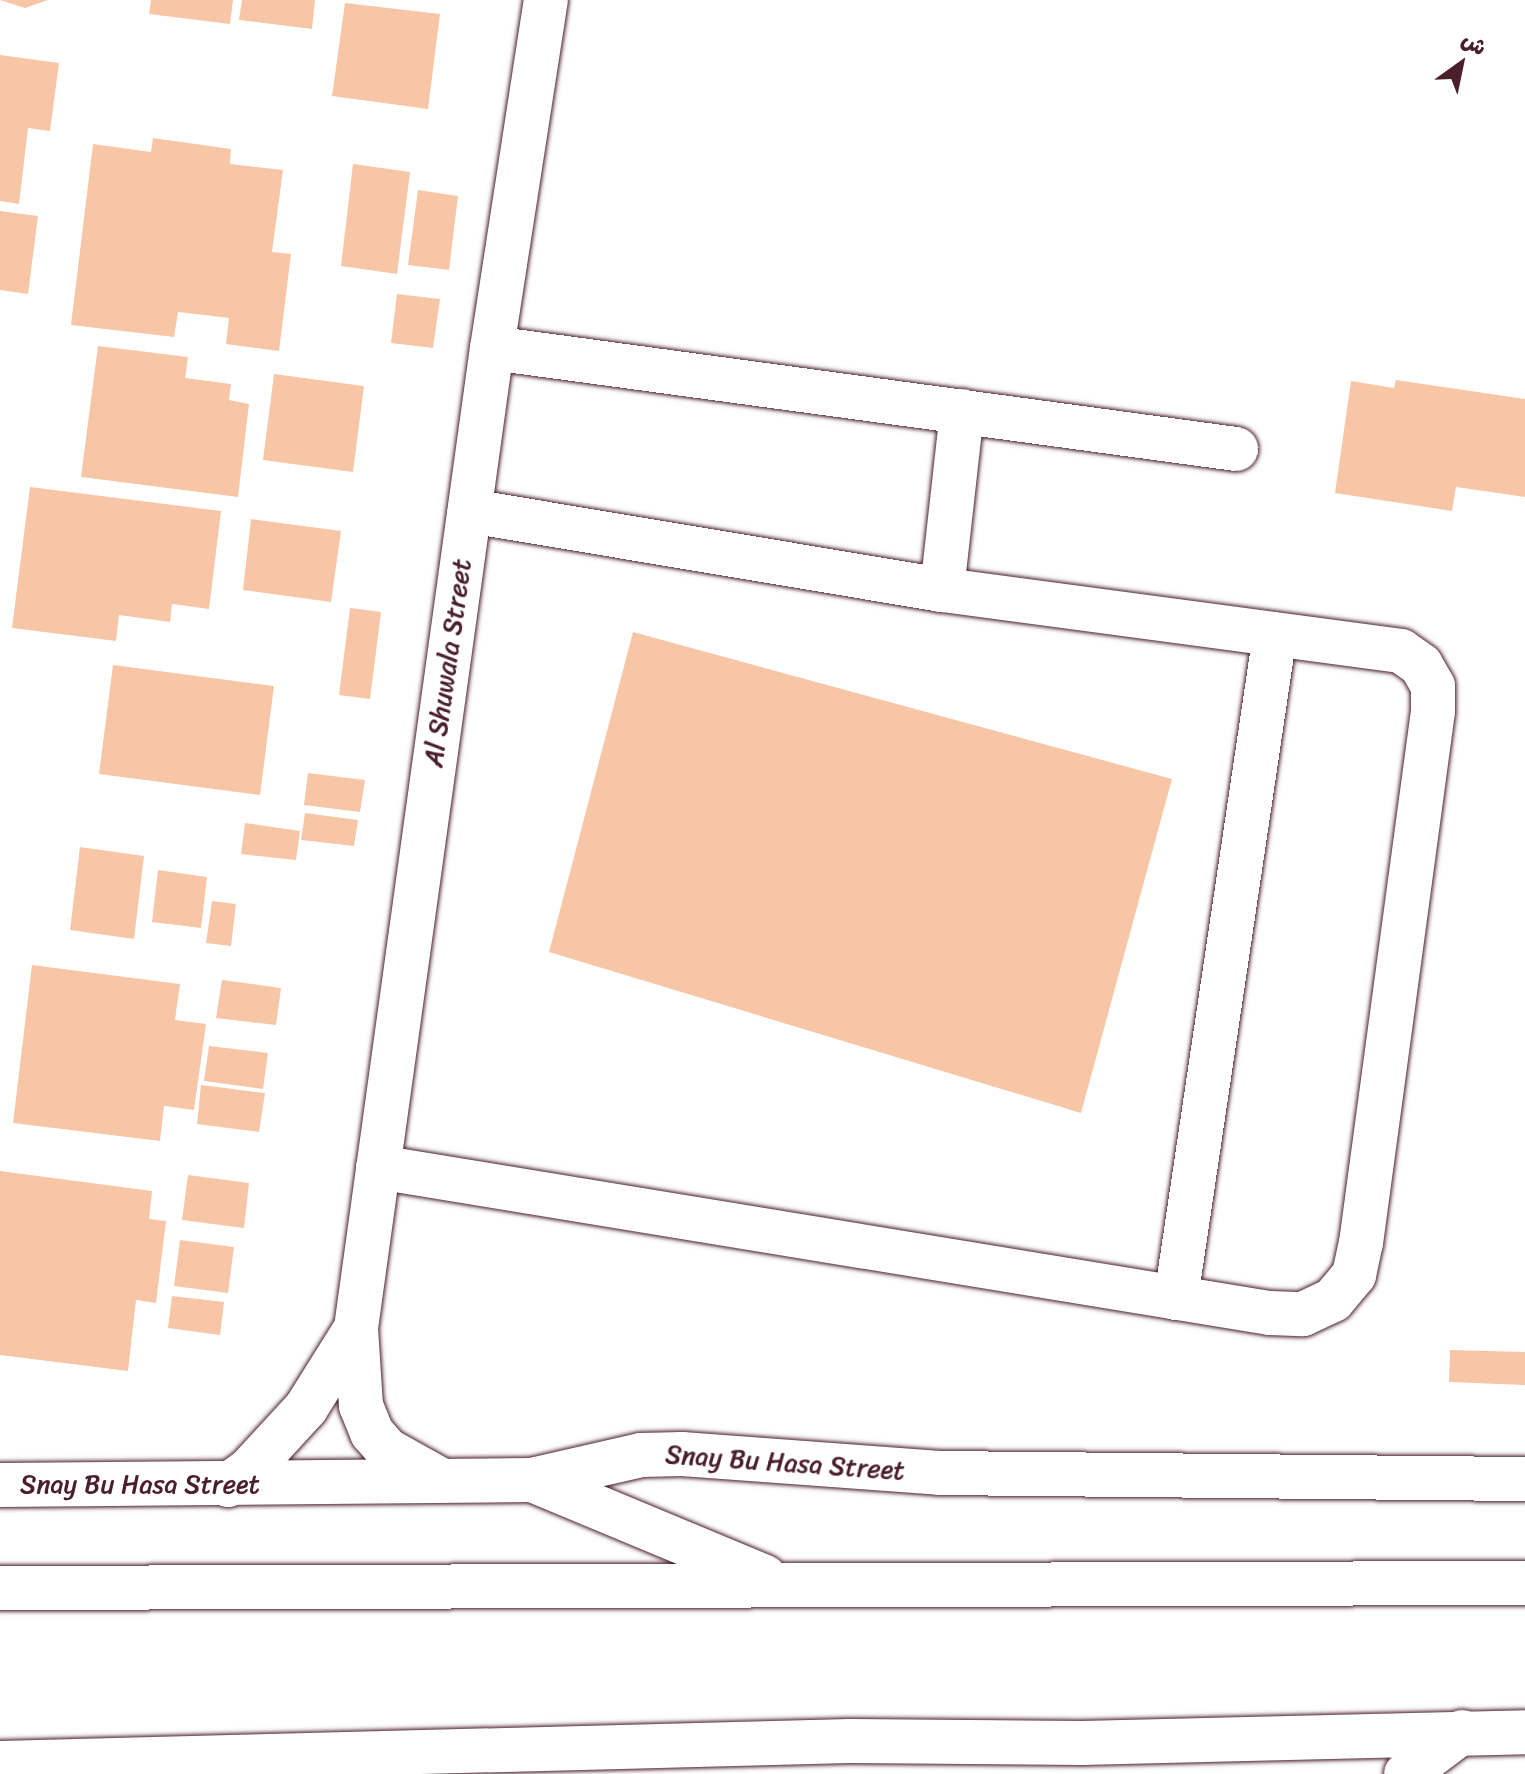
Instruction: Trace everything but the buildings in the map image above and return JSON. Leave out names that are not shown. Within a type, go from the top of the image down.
[{"type":"street","name":"Al Shuwala Street","points":[[439,1479],[387,1450],[372,1433],[361,1406],[356,1328],[492,348],[546,0]]},
{"type":"street","points":[[492,348],[1236,449]]},
{"type":"street","points":[[942,590],[962,411]]},
{"type":"street","points":[[378,1167],[1176,1298],[1303,1314],[1333,1300],[1354,1275],[1361,1243],[1433,686],[1421,665],[1401,651],[942,590],[470,511]]},
{"type":"street","points":[[1176,1298],[1275,634]]},
{"type":"street","name":"Al Shuwala Street","points":[[228,1485],[249,1470],[306,1408],[356,1328]]},
{"type":"street","name":"Snay Bu Hasa Street","points":[[0,1485],[532,1480],[641,1455],[682,1454],[939,1473],[1525,1479]]},
{"type":"street","points":[[532,1480],[782,1584]]},
{"type":"street","points":[[0,1588],[1525,1583]]},
{"type":"street","points":[[1406,1774],[1462,1732]]},
{"type":"street","points":[[0,1763],[850,1741],[1083,1743],[1525,1732]]},
{"type":"street","points":[[1083,1743],[1116,1774]]}]
